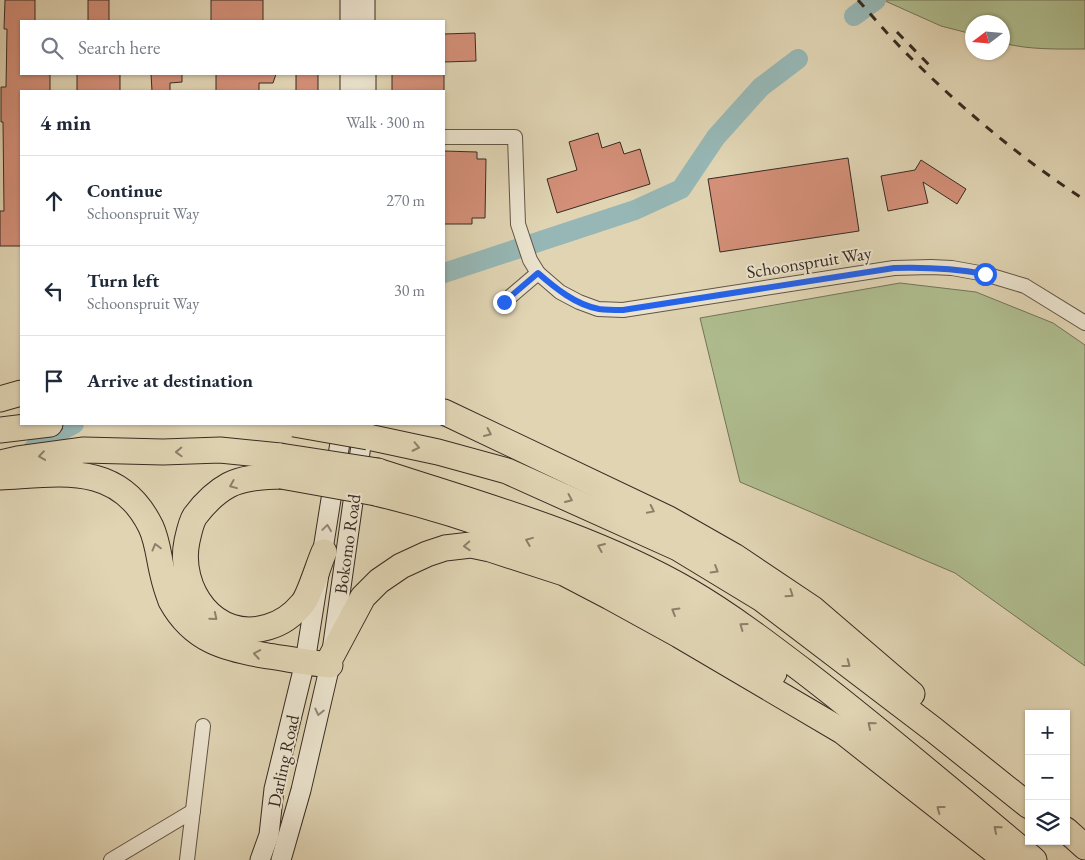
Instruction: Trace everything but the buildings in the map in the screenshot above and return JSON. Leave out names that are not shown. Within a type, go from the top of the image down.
[{"type":"highway","points":[[0,400],[20,393]]},
{"type":"highway","points":[[445,412],[669,519],[734,556],[813,609],[957,732],[1025,793]]},
{"type":"highway","points":[[4,429],[41,425]]},
{"type":"highway","points":[[306,425],[366,430],[507,471],[678,548],[762,599],[934,730],[1025,803]]},
{"type":"highway","points":[[0,464],[18,459],[84,450],[163,452],[220,450],[280,466],[377,482],[557,530],[602,547],[689,591],[741,624],[842,701],[1034,860]]},
{"type":"highway","points":[[280,466],[230,485],[209,500],[194,517],[184,554],[189,583],[195,596],[207,612],[221,623],[237,629],[256,631],[282,623],[304,603],[324,552]]},
{"type":"highway","points":[[0,476],[75,473],[94,477],[111,484],[140,508],[151,528],[171,601],[176,611],[192,628],[212,642],[233,650],[322,661],[363,597],[379,581],[401,566],[427,554],[445,548],[471,545],[490,549],[564,573],[679,635],[842,731]]},
{"type":"highway","points":[[377,482],[422,504],[503,530],[581,562],[653,598],[759,662],[809,699],[842,731],[1006,860]]},
{"type":"highway","points":[[1070,834],[1085,849]]},
{"type":"highway","points":[[1070,839],[1085,849]]},
{"type":"main road","points":[[350,0],[350,20]]},
{"type":"main road","points":[[365,0],[365,20]]},
{"type":"main road","points":[[350,75],[350,90]]},
{"type":"main road","points":[[366,75],[366,90]]},
{"type":"main road","name":"Bokomo Road","points":[[322,661],[324,552],[343,425]]},
{"type":"main road","name":"Bokomo Road","points":[[322,661],[366,430]]},
{"type":"main road","name":"Darling Road","points":[[260,860],[269,835],[274,789],[322,661]]},
{"type":"main road","name":"Darling Road","points":[[281,860],[301,790],[322,661]]},
{"type":"street","name":"Schoonspruit Way","points":[[445,137],[515,137],[518,224],[530,260],[538,273],[560,292],[598,309],[623,310],[894,268],[931,267],[952,268],[985,274],[1024,286],[1085,324]]},
{"type":"street","points":[[504,302],[538,273]]},
{"type":"street","points":[[187,860],[203,726]]},
{"type":"street","points":[[111,860],[193,811]]},
{"type":"green space","points":[[883,0],[1085,0],[1085,49],[1033,48],[1010,44],[1010,15],[965,15],[965,32],[941,26]]},
{"type":"green space","points":[[900,283],[976,292],[1053,323],[1085,345],[1085,666],[955,573],[740,482],[700,318]]},
{"type":"waterway","points":[[854,16],[876,0]]},
{"type":"waterway","points":[[445,273],[635,210],[681,189],[716,137],[761,87],[798,59]]},
{"type":"waterway","points":[[19,463],[42,441],[72,425]]},
{"type":"railway","points":[[858,0],[906,53],[970,113],[1014,150],[1085,200]]},
{"type":"railway","points":[[897,32],[932,68]]},
{"type":"route","points":[[504,302],[538,273],[560,292],[579,302],[598,309],[623,310],[894,268],[952,268],[985,274]]}]
